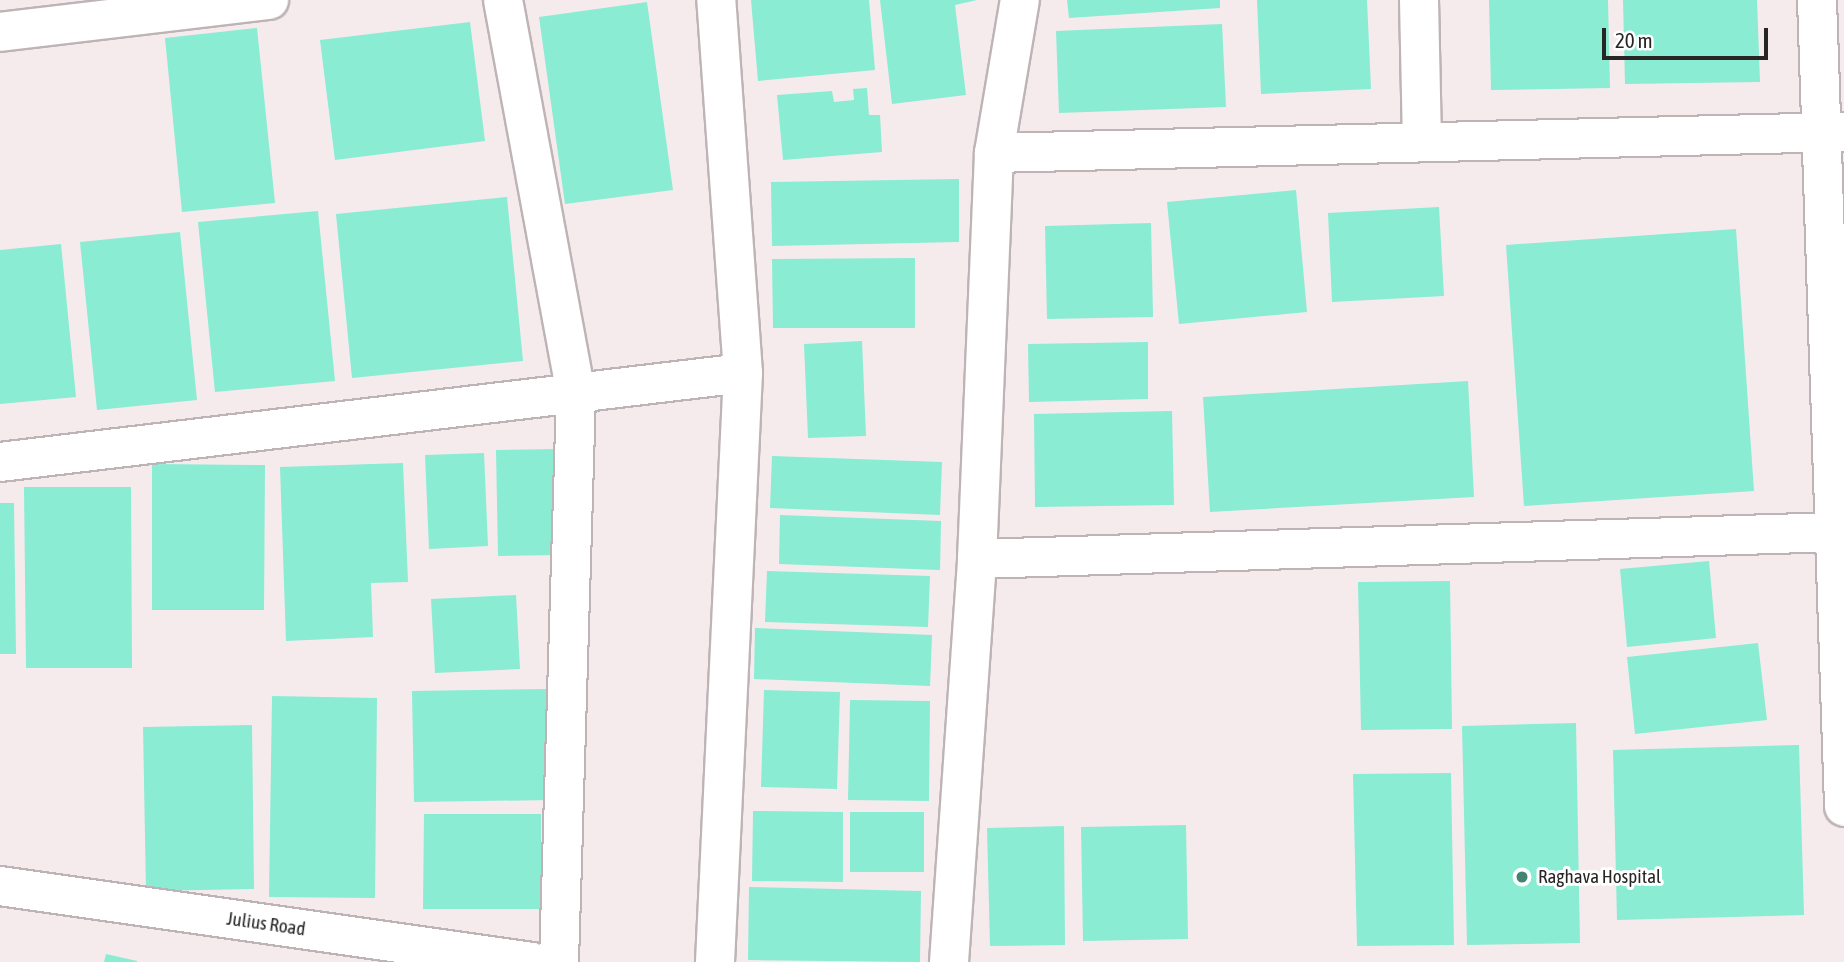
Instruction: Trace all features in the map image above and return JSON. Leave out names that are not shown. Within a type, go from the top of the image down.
[{"type":"street","points":[[0,32],[269,0]]},
{"type":"street","points":[[503,0],[576,396],[559,962]]},
{"type":"street","points":[[715,962],[743,373],[716,0]]},
{"type":"street","points":[[949,962],[977,559],[994,153],[1020,0]]},
{"type":"street","points":[[1419,0],[1422,142]]},
{"type":"street","points":[[1817,0],[1832,133],[1835,532],[1844,807]]},
{"type":"street","points":[[994,153],[1832,133]]},
{"type":"street","points":[[0,462],[576,396],[743,373]]},
{"type":"street","points":[[977,559],[1835,532]]},
{"type":"street","name":"Julius Road","points":[[0,886],[533,962]]},
{"type":"building","points":[[751,0],[869,0],[875,70],[758,81]]},
{"type":"building","points":[[880,0],[977,0],[955,5],[966,95],[892,104]]},
{"type":"building","points":[[1067,0],[1220,0],[1220,8],[1069,18]]},
{"type":"building","points":[[1257,0],[1367,0],[1371,89],[1261,94]]},
{"type":"building","points":[[1489,0],[1608,0],[1610,88],[1491,90]]},
{"type":"building","points":[[1623,0],[1757,0],[1760,82],[1625,84]]},
{"type":"building","points":[[647,2],[673,190],[565,204],[539,17]]},
{"type":"building","points":[[470,22],[485,141],[335,160],[320,40]]},
{"type":"building","points":[[1222,24],[1226,107],[1059,113],[1056,31]]},
{"type":"building","points":[[257,28],[275,203],[182,212],[165,38]]},
{"type":"building","points":[[867,88],[869,115],[880,115],[882,152],[783,160],[777,95],[832,91],[834,102],[854,100],[853,89]]},
{"type":"building","points":[[959,179],[959,242],[772,246],[771,182]]},
{"type":"building","points":[[1296,190],[1307,312],[1179,324],[1167,202]]},
{"type":"building","points":[[507,197],[523,361],[352,378],[336,214]]},
{"type":"building","points":[[1439,207],[1444,296],[1332,302],[1328,213]]},
{"type":"building","points":[[318,211],[335,381],[215,392],[198,222]]},
{"type":"building","points":[[1151,223],[1153,317],[1047,319],[1045,226]]},
{"type":"building","points":[[1736,229],[1754,491],[1524,506],[1506,245]]},
{"type":"building","points":[[180,232],[197,400],[97,410],[80,242]]},
{"type":"building","points":[[61,244],[76,397],[0,404],[0,250]]},
{"type":"building","points":[[915,258],[915,328],[773,328],[772,259]]},
{"type":"building","points":[[862,341],[866,436],[808,438],[804,344]]},
{"type":"building","points":[[1148,342],[1148,399],[1029,402],[1028,344]]},
{"type":"building","points":[[1468,381],[1474,497],[1210,512],[1203,397]]},
{"type":"building","points":[[1172,411],[1174,505],[1035,507],[1034,414]]},
{"type":"building","points":[[560,449],[562,555],[498,556],[496,450]]},
{"type":"building","points":[[484,453],[488,546],[429,549],[425,455]]},
{"type":"building","points":[[772,456],[942,462],[940,515],[770,508]]},
{"type":"building","points":[[403,463],[408,582],[371,583],[373,637],[286,641],[280,467]]},
{"type":"building","points":[[152,464],[265,465],[264,610],[152,610]]},
{"type":"building","points":[[24,487],[131,487],[132,668],[26,668]]},
{"type":"building","points":[[0,503],[14,503],[16,654],[0,654]]},
{"type":"building","points":[[780,515],[941,521],[940,570],[779,564]]},
{"type":"building","points":[[1709,561],[1716,638],[1627,647],[1620,569]]},
{"type":"building","points":[[767,571],[930,576],[928,627],[765,622]]},
{"type":"building","points":[[1450,581],[1452,729],[1361,730],[1358,582]]},
{"type":"building","points":[[516,595],[520,669],[435,673],[431,599]]},
{"type":"building","points":[[755,628],[932,635],[930,686],[754,679]]},
{"type":"building","points":[[1758,643],[1767,720],[1635,734],[1627,657]]},
{"type":"building","points":[[550,689],[552,800],[414,802],[412,691]]},
{"type":"building","points":[[764,690],[840,692],[837,789],[761,787]]},
{"type":"building","points":[[272,696],[377,698],[375,898],[269,897]]},
{"type":"building","points":[[850,700],[930,701],[929,801],[848,800]]},
{"type":"building","points":[[1576,723],[1580,943],[1467,945],[1462,726]]},
{"type":"building","points":[[252,725],[254,889],[146,891],[143,727]]},
{"type":"building","points":[[1799,745],[1804,915],[1617,920],[1613,750]]},
{"type":"building","points":[[1451,773],[1454,945],[1357,946],[1353,774]]},
{"type":"building","points":[[753,811],[843,812],[843,882],[752,881]]},
{"type":"building","points":[[850,812],[924,812],[924,872],[850,872]]},
{"type":"building","points":[[424,814],[541,814],[541,909],[423,909]]},
{"type":"building","points":[[1186,825],[1188,939],[1083,941],[1081,827]]},
{"type":"building","points":[[1064,826],[1065,945],[990,946],[987,828]]},
{"type":"building","points":[[749,887],[921,891],[920,962],[748,960]]},
{"type":"building","points":[[106,954],[137,961],[137,962],[104,962]]},
{"type":"place","name":"Raghava Hospital","points":[[1522,877]]}]
